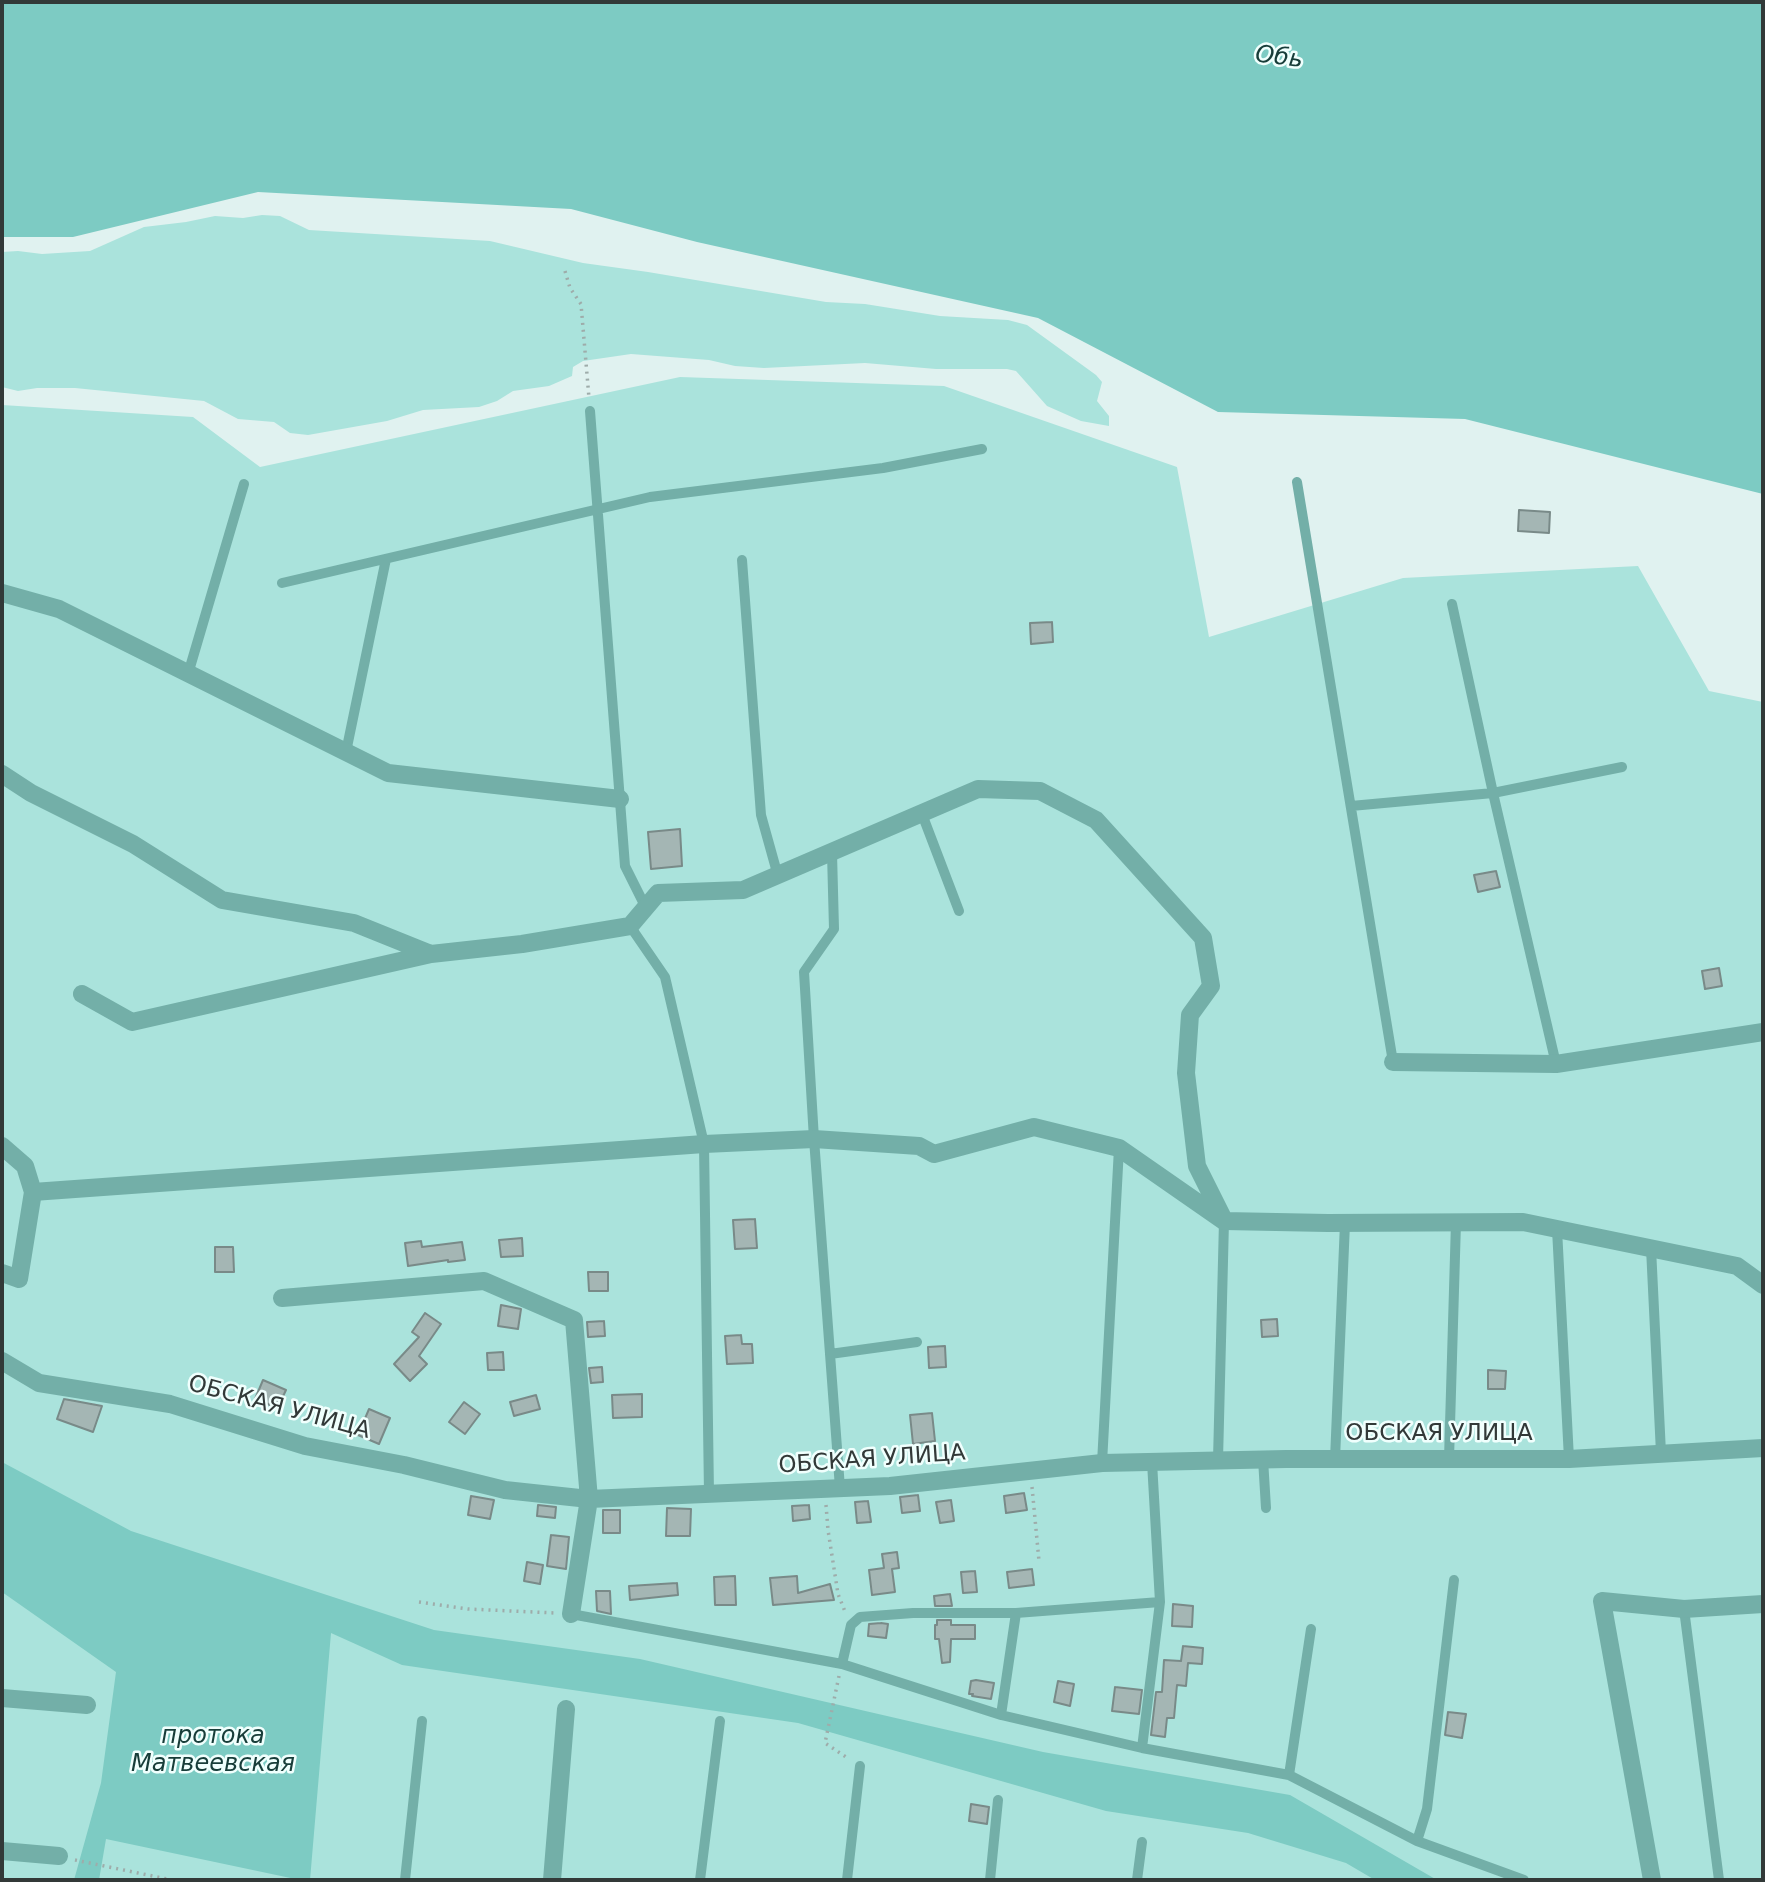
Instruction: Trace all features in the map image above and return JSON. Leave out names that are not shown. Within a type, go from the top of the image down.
[{"type":"street","points":[[2,593],[59,609],[388,773],[620,799]]},
{"type":"street","points":[[2,774],[31,793],[133,844],[222,900],[354,923],[431,954]]},
{"type":"street","points":[[82,994],[132,1022],[431,954],[522,944],[630,926],[658,893],[743,890],[978,789],[1040,791],[1096,820],[1203,938],[1211,986],[1191,1015],[1186,1073],[1197,1166],[1224,1221]]},
{"type":"street","points":[[1393,1062],[1556,1064],[1763,1032]]},
{"type":"street","points":[[33,1192],[704,1144],[814,1139],[919,1146],[934,1154],[1034,1128],[1119,1149],[1224,1221],[1522,1222],[1737,1266],[1763,1284]]},
{"type":"street","points":[[2,1146],[25,1166],[33,1192],[19,1279],[2,1273]]},
{"type":"street","points":[[282,1298],[484,1282],[574,1320],[589,1499],[571,1614]]},
{"type":"street","name":"ОБСКАЯ УЛИЦА","points":[[2,1361],[38,1383],[170,1405],[305,1446],[404,1465],[505,1490],[589,1499],[890,1486],[1102,1463],[1335,1458],[1569,1459],[1763,1448]]},
{"type":"street","points":[[1652,1880],[1602,1601],[1684,1609],[1763,1604]]},
{"type":"street","points":[[2,1698],[87,1705]]},
{"type":"street","points":[[552,1880],[566,1709]]},
{"type":"street","points":[[2,1851],[59,1856]]},
{"type":"lane","points":[[590,411],[625,866],[646,908]]},
{"type":"lane","points":[[282,583],[650,498],[883,468],[982,449]]},
{"type":"lane","points":[[1297,482],[1393,1062]]},
{"type":"lane","points":[[188,674],[244,484]]},
{"type":"lane","points":[[346,752],[386,559]]},
{"type":"lane","points":[[742,560],[761,815],[778,876]]},
{"type":"lane","points":[[1452,604],[1556,1064]]},
{"type":"lane","points":[[1351,806],[1493,793],[1622,766]]},
{"type":"lane","points":[[922,814],[959,911]]},
{"type":"lane","points":[[832,853],[834,929],[804,971],[840,1488]]},
{"type":"lane","points":[[630,926],[665,977],[704,1144],[709,1494]]},
{"type":"lane","points":[[1102,1463],[1119,1149]]},
{"type":"lane","points":[[1218,1460],[1224,1221]]},
{"type":"lane","points":[[1449,1459],[1456,1222]]},
{"type":"lane","points":[[1335,1458],[1345,1223]]},
{"type":"lane","points":[[1557,1229],[1569,1459]]},
{"type":"lane","points":[[1651,1248],[1661,1453]]},
{"type":"lane","points":[[830,1354],[917,1342]]},
{"type":"lane","points":[[1263,1459],[1266,1508]]},
{"type":"lane","points":[[1142,1748],[1160,1602],[1152,1462]]},
{"type":"lane","points":[[1417,1840],[1427,1809],[1454,1580]]},
{"type":"lane","points":[[842,1664],[851,1625],[860,1617],[913,1613],[1016,1613],[1160,1602]]},
{"type":"lane","points":[[1684,1609],[1719,1880]]},
{"type":"lane","points":[[1001,1715],[1016,1613]]},
{"type":"lane","points":[[571,1614],[842,1664],[1001,1715],[1142,1748],[1289,1775],[1417,1840],[1524,1880]]},
{"type":"lane","points":[[1289,1775],[1311,1629]]},
{"type":"lane","points":[[405,1880],[422,1721]]},
{"type":"lane","points":[[700,1880],[720,1721]]},
{"type":"lane","points":[[847,1880],[860,1766]]},
{"type":"lane","points":[[990,1880],[998,1800]]},
{"type":"lane","points":[[1137,1880],[1142,1842]]},
{"type":"path","points":[[565,271],[570,288],[581,304],[590,411]]},
{"type":"path","points":[[1031,1471],[1039,1561]]},
{"type":"path","points":[[840,1488],[826,1499],[828,1530],[838,1594],[851,1625]]},
{"type":"path","points":[[419,1601],[468,1609],[571,1614]]},
{"type":"path","points":[[842,1664],[825,1743],[860,1766]]},
{"type":"path","points":[[59,1856],[172,1880]]},
{"type":"shaded area","points":[[215,216],[243,218],[280,216],[309,230],[490,241],[583,263],[826,302],[865,304],[940,316],[1008,320],[1027,325],[1096,375],[1102,382],[1097,401],[1109,416],[1109,426],[1081,421],[1047,406],[1016,371],[1007,369],[936,369],[865,363],[764,368],[735,366],[709,360],[631,354],[583,361],[573,367],[572,376],[549,386],[513,391],[497,401],[479,407],[423,410],[387,421],[308,435],[290,433],[274,422],[238,419],[204,401],[75,388],[18,391],[2,387],[2,252],[42,254],[90,251],[144,227]]},
{"type":"shaded area","points":[[680,377],[944,386],[1177,467],[1209,637],[1403,578],[1638,566],[1709,691],[1763,702],[1763,1880],[2,1880],[2,405],[193,417],[260,467]]},
{"type":"water","name":"Обь","points":[[2,2],[1763,2],[1763,494],[1465,419],[1218,412],[1038,318],[697,242],[571,209],[258,192],[73,237],[2,237]]},
{"type":"water","name":"протока Матвеевская","points":[[2,1462],[131,1531],[434,1630],[640,1659],[1043,1752],[1290,1795],[1437,1880],[1375,1880],[1346,1863],[1248,1833],[1106,1811],[798,1723],[402,1665],[331,1633],[310,1880],[106,1839],[99,1880],[74,1880],[101,1783],[116,1672],[2,1592]]},
{"type":"building","points":[[1519,510],[1550,512],[1549,533],[1518,531]]},
{"type":"building","points":[[1052,622],[1053,642],[1031,644],[1030,623]]},
{"type":"building","points":[[680,829],[682,866],[651,869],[648,832]]},
{"type":"building","points":[[1496,871],[1500,887],[1478,892],[1474,875]]},
{"type":"building","points":[[1719,968],[1722,986],[1705,989],[1702,971]]},
{"type":"building","points":[[755,1219],[757,1248],[735,1249],[733,1220]]},
{"type":"building","points":[[522,1238],[523,1256],[501,1257],[499,1240]]},
{"type":"building","points":[[421,1241],[422,1247],[462,1242],[465,1260],[408,1266],[405,1243]]},
{"type":"building","points":[[215,1247],[233,1247],[234,1272],[215,1272]]},
{"type":"building","points":[[588,1272],[608,1272],[608,1291],[589,1291]]},
{"type":"building","points":[[501,1305],[521,1309],[518,1329],[498,1326]]},
{"type":"building","points":[[425,1313],[441,1324],[419,1356],[427,1364],[410,1381],[394,1364],[419,1337],[412,1332]]},
{"type":"building","points":[[1277,1319],[1278,1336],[1262,1337],[1261,1320]]},
{"type":"building","points":[[604,1321],[605,1336],[588,1337],[587,1322]]},
{"type":"building","points":[[741,1335],[742,1344],[752,1344],[753,1363],[727,1364],[725,1336]]},
{"type":"building","points":[[945,1346],[946,1367],[929,1368],[928,1347]]},
{"type":"building","points":[[503,1352],[504,1370],[488,1370],[487,1353]]},
{"type":"building","points":[[602,1367],[603,1382],[591,1383],[589,1368]]},
{"type":"building","points":[[1488,1370],[1506,1371],[1505,1389],[1488,1389]]},
{"type":"building","points":[[263,1380],[286,1390],[279,1405],[271,1402],[270,1405],[255,1399]]},
{"type":"building","points":[[642,1394],[642,1417],[613,1418],[612,1395]]},
{"type":"building","points":[[536,1395],[540,1409],[514,1416],[510,1402]]},
{"type":"building","points":[[64,1399],[102,1406],[93,1432],[57,1419]]},
{"type":"building","points":[[464,1402],[480,1414],[465,1434],[449,1422]]},
{"type":"building","points":[[369,1409],[390,1418],[379,1444],[358,1435]]},
{"type":"building","points":[[932,1413],[935,1441],[913,1444],[910,1415]]},
{"type":"building","points":[[1024,1493],[1027,1510],[1006,1513],[1004,1496]]},
{"type":"building","points":[[918,1495],[920,1511],[902,1513],[900,1497]]},
{"type":"building","points":[[471,1496],[494,1500],[490,1519],[468,1515]]},
{"type":"building","points":[[951,1500],[954,1521],[940,1523],[936,1502]]},
{"type":"building","points":[[868,1501],[871,1522],[857,1523],[855,1502]]},
{"type":"building","points":[[538,1505],[556,1507],[555,1518],[537,1516]]},
{"type":"building","points":[[809,1505],[810,1519],[793,1521],[792,1506]]},
{"type":"building","points":[[667,1508],[691,1509],[690,1536],[666,1536]]},
{"type":"building","points":[[603,1510],[620,1510],[620,1533],[603,1533]]},
{"type":"building","points":[[551,1535],[569,1537],[566,1569],[547,1566]]},
{"type":"building","points":[[897,1552],[899,1568],[892,1569],[895,1592],[872,1595],[869,1570],[884,1568],[882,1554]]},
{"type":"building","points":[[527,1562],[543,1565],[540,1584],[524,1581]]},
{"type":"building","points":[[1032,1569],[1034,1585],[1009,1588],[1007,1572]]},
{"type":"building","points":[[975,1571],[977,1592],[963,1593],[961,1572]]},
{"type":"building","points":[[735,1576],[736,1605],[715,1605],[714,1577]]},
{"type":"building","points":[[797,1576],[798,1593],[830,1584],[834,1600],[773,1605],[770,1578]]},
{"type":"building","points":[[677,1583],[678,1595],[630,1600],[629,1586]]},
{"type":"building","points":[[596,1591],[610,1591],[611,1614],[597,1611]]},
{"type":"building","points":[[950,1594],[952,1606],[935,1606],[934,1596]]},
{"type":"building","points":[[1173,1604],[1193,1606],[1192,1627],[1172,1626]]},
{"type":"building","points":[[937,1620],[951,1620],[951,1625],[975,1625],[975,1639],[951,1639],[950,1662],[942,1663],[939,1639],[935,1639]]},
{"type":"building","points":[[869,1624],[888,1624],[886,1638],[868,1636]]},
{"type":"building","points":[[1183,1646],[1203,1648],[1202,1664],[1188,1663],[1186,1686],[1177,1685],[1174,1718],[1167,1718],[1165,1737],[1151,1735],[1156,1692],[1162,1692],[1164,1660],[1181,1661]]},
{"type":"building","points":[[971,1681],[994,1683],[991,1699],[969,1694]]},
{"type":"building","points":[[1058,1681],[1074,1684],[1070,1706],[1054,1702]]},
{"type":"building","points":[[1115,1687],[1142,1690],[1139,1714],[1112,1711]]},
{"type":"building","points":[[1448,1712],[1466,1714],[1462,1738],[1445,1735]]},
{"type":"building","points":[[971,1804],[989,1807],[987,1824],[969,1821]]}]
